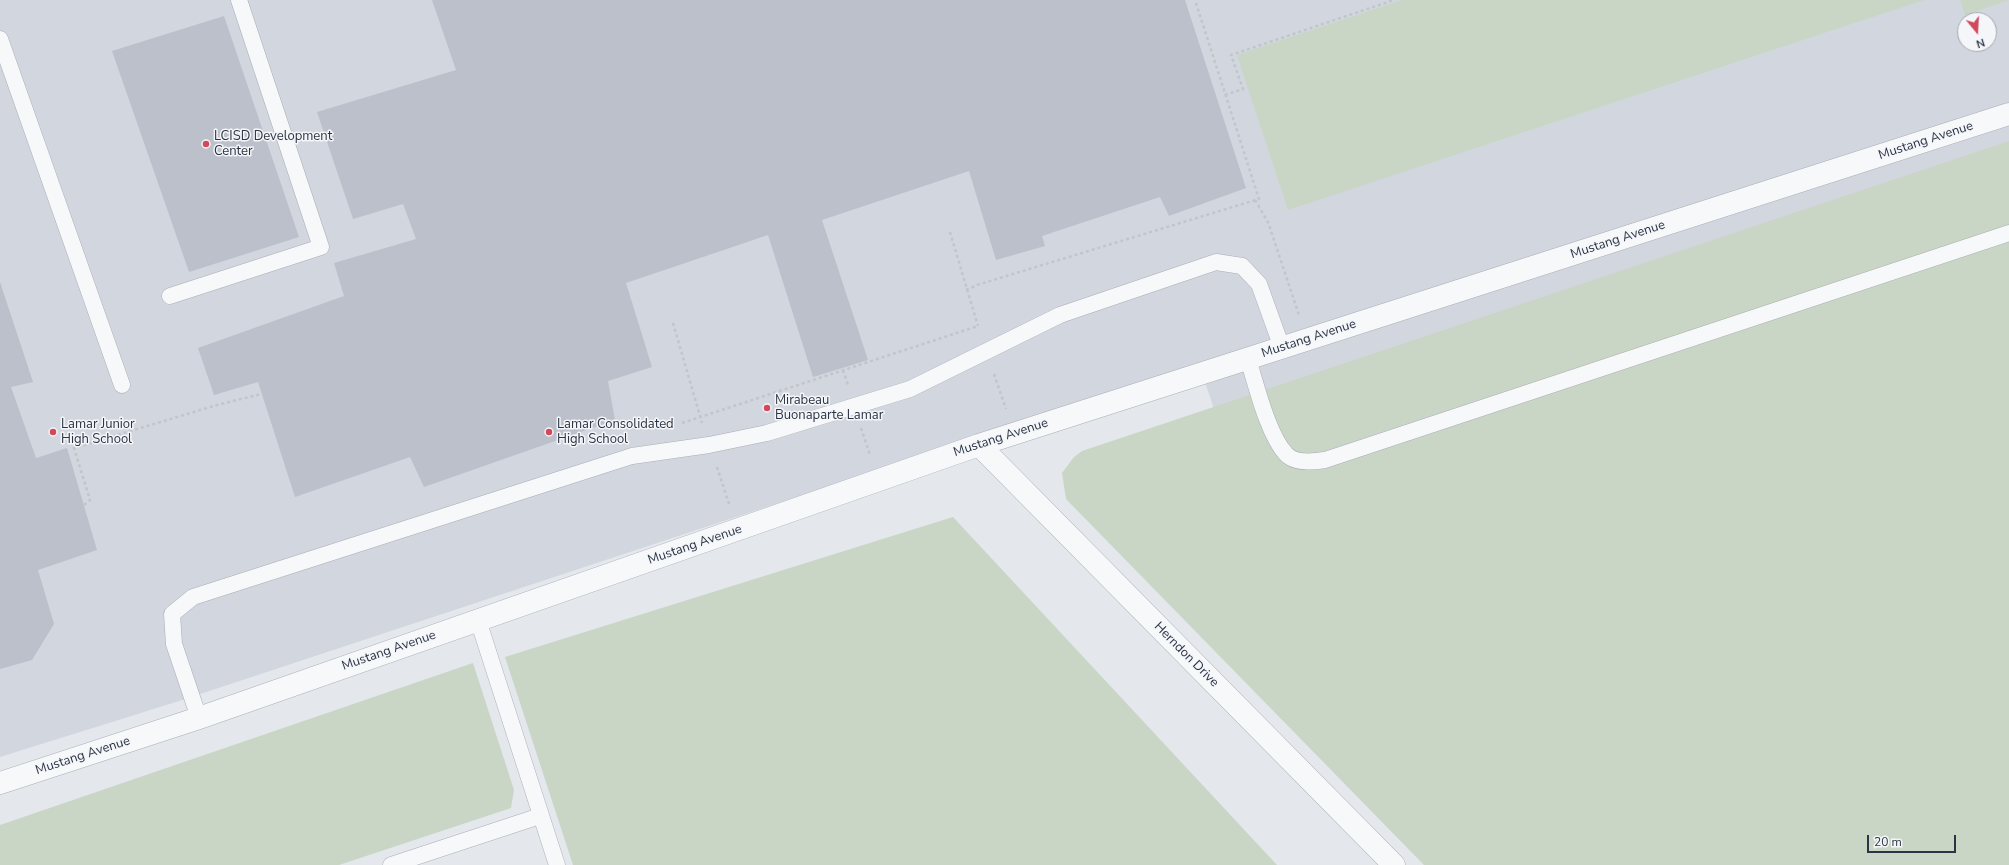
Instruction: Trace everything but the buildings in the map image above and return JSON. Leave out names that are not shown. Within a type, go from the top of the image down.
[{"type":"street","name":"Mustang Avenue","points":[[0,783],[199,718],[979,445],[2009,114]]},
{"type":"street","name":"Herndon Drive","points":[[979,445],[1394,865]]},
{"type":"lane","points":[[170,296],[321,247],[239,0]]},
{"type":"lane","points":[[0,39],[122,385]]},
{"type":"lane","points":[[1248,359],[1272,430],[1286,455],[1306,462],[1325,460],[2009,233]]},
{"type":"lane","points":[[199,718],[174,644],[172,614],[193,597],[632,456],[709,445],[767,433],[910,390],[1060,315],[1216,262],[1242,266],[1260,284],[1282,348]]},
{"type":"lane","points":[[478,620],[556,865]]},
{"type":"lane","points":[[391,865],[540,816]]},
{"type":"path","points":[[966,290],[977,285],[1259,199],[1195,0]]},
{"type":"path","points":[[1226,95],[1243,89],[1231,54],[1394,0]]},
{"type":"path","points":[[1255,200],[1268,222],[1307,340]]},
{"type":"path","points":[[678,425],[978,326]]},
{"type":"path","points":[[84,505],[90,500],[74,448],[217,405],[261,394]]},
{"type":"shaded area","name":"Lamar Consolidated High School","points":[[0,0],[2009,0],[2009,860],[1996,865],[1255,532],[1199,364],[176,702],[0,757]]},
{"type":"green space","points":[[1402,0],[1924,0],[1288,210],[1237,55]]},
{"type":"green space","points":[[1960,0],[2009,0],[1974,12],[1964,12]]},
{"type":"green space","points":[[2009,141],[2009,865],[1424,865],[1066,499],[1062,473],[1074,457],[1082,451]]},
{"type":"green space","points":[[953,517],[1277,865],[573,865],[505,657]]},
{"type":"green space","points":[[473,663],[514,790],[511,808],[339,865],[0,865],[0,825]]},
{"type":"place","name":"LCISD Development Center","points":[[206,144]]},
{"type":"place","name":"Mirabeau Buonaparte Lamar","points":[[767,408]]},
{"type":"place","name":"Lamar Junior High School","points":[[53,432]]},
{"type":"place","name":"Lamar Consolidated High School","points":[[549,432]]}]
